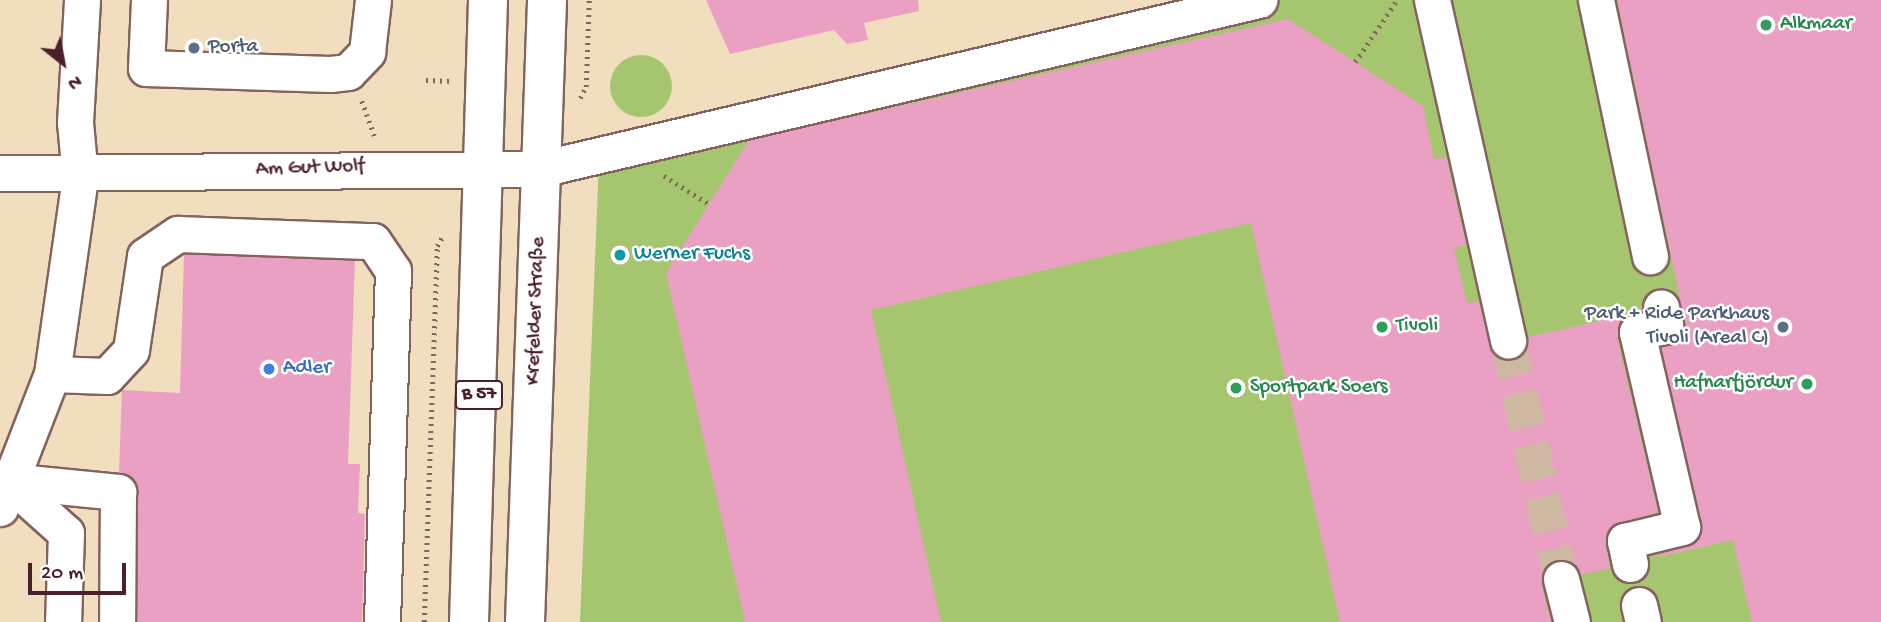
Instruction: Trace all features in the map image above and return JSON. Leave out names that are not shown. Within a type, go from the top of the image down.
[{"type":"main road","name":"B 57","points":[[469,622],[486,169],[488,0]]},
{"type":"main road","name":"Krefelder Straße","points":[[525,622],[547,0]]},
{"type":"street","points":[[4,495],[52,374],[80,177],[75,122],[82,0]]},
{"type":"street","points":[[149,0],[146,68],[330,74],[348,72],[367,52],[373,0]]},
{"type":"street","name":"Am Gut Wolf","points":[[0,173],[80,177],[540,169],[1259,0]]},
{"type":"street","points":[[1432,0],[1508,341]]},
{"type":"street","points":[[1596,0],[1650,256]]},
{"type":"street","points":[[52,374],[107,376],[131,350],[145,256],[178,234],[373,242],[393,271],[382,622]]},
{"type":"street","points":[[1630,564],[1625,541],[1682,527],[1637,332],[1665,326],[1661,307]]},
{"type":"street","points":[[4,495],[118,492],[117,622]]},
{"type":"street","points":[[4,495],[66,533],[63,622]]},
{"type":"street","points":[[1562,579],[1572,622]]},
{"type":"path","points":[[1354,62],[1397,0]]},
{"type":"path","points":[[362,102],[372,122]]},
{"type":"path","points":[[424,622],[437,246]]},
{"type":"green space","name":"Sportpark Soers","points":[[1200,0],[1881,0],[1881,622],[580,622],[600,139]]},
{"type":"green space","points":[[641,55],[663,64],[672,86],[663,108],[641,117],[619,108],[610,86],[619,64]]},
{"type":"building","points":[[706,0],[918,0],[919,11],[864,23],[868,40],[847,44],[834,30],[730,54]]},
{"type":"building","name":"Park + Ride Parkhaus Tivoli (Areal C)","points":[[1617,0],[1881,0],[1881,622],[1752,622],[1733,540],[1650,559],[1695,542],[1702,523],[1661,347],[1679,340],[1685,322]]},
{"type":"building","name":"Tivoli","points":[[1288,19],[1423,106],[1434,159],[1446,157],[1466,245],[1454,248],[1467,303],[1478,301],[1494,355],[1513,360],[1527,348],[1528,337],[1630,314],[1617,337],[1658,512],[1611,527],[1605,545],[1610,568],[1581,575],[1567,560],[1547,564],[1541,583],[1551,622],[1340,622],[1251,223],[871,310],[941,622],[745,622],[666,273],[749,140]]},
{"type":"building","points":[[184,254],[355,260],[348,464],[360,464],[358,513],[365,514],[362,622],[137,622],[138,492],[130,476],[119,472],[122,390],[180,393]]},
{"type":"tunnel","points":[[1508,341],[1561,579]]},
{"type":"place","name":"Alkmaar","points":[[1766,25]]},
{"type":"place","name":"Porta","points":[[194,48]]},
{"type":"place","name":"Werner Fuchs","points":[[620,255]]},
{"type":"place","name":"Tivoli","points":[[1382,327]]},
{"type":"place","name":"Park + Ride Parkhaus Tivoli (Areal C)","points":[[1783,327]]},
{"type":"place","name":"Adler","points":[[269,369]]},
{"type":"place","name":"Hafnarfjördur","points":[[1807,384]]},
{"type":"place","name":"Sportpark Soers","points":[[1236,388]]}]
